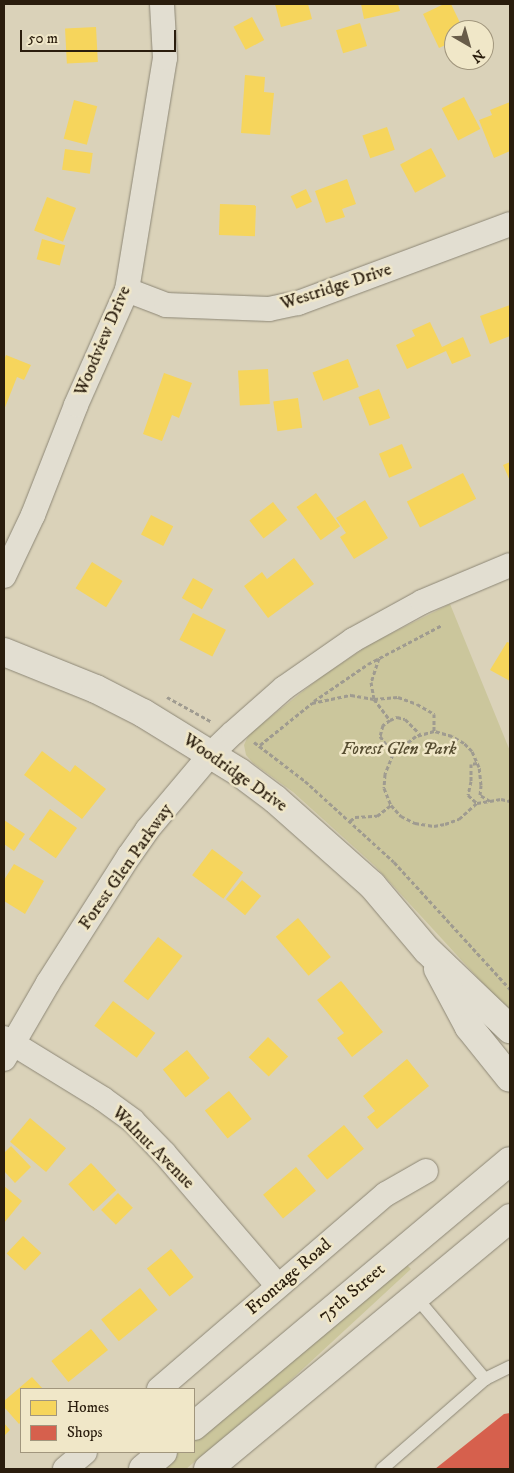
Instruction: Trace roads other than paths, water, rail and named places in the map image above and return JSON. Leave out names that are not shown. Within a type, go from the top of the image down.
[{"type":"main road","name":"Woodridge Drive","points":[[4,652],[96,689],[143,712],[211,754],[275,799],[350,863],[372,885],[428,950],[497,1014],[510,1029]]},
{"type":"main road","name":"Woodridge Drive","points":[[428,950],[469,1027],[510,1078]]},
{"type":"main road","name":"75th Street","points":[[195,1425],[510,1160]]},
{"type":"main road","points":[[208,1469],[510,1218]]},
{"type":"main road","points":[[142,1469],[162,1453]]},
{"type":"street","name":"Woodview Drive","points":[[4,576],[33,515],[76,405],[127,290],[165,58],[162,4]]},
{"type":"street","name":"Westridge Drive","points":[[127,290],[166,305],[269,309],[298,303],[510,224]]},
{"type":"street","name":"Forest Glen Parkway","points":[[7,1047],[147,830],[211,754],[257,710],[284,688],[353,640],[422,602],[510,566]]},
{"type":"street","name":"Walnut Avenue","points":[[7,1047],[103,1098],[132,1122],[164,1153],[278,1286]]},
{"type":"street","name":"Frontage Road","points":[[159,1388],[386,1194],[426,1172]]},
{"type":"street","points":[[65,1469],[84,1453]]},
{"type":"lane","points":[[415,1296],[485,1379]]},
{"type":"lane","points":[[382,1469],[485,1379],[510,1367]]},
{"type":"park label","name":"Forest Glen Park","points":[[399,749]]}]
